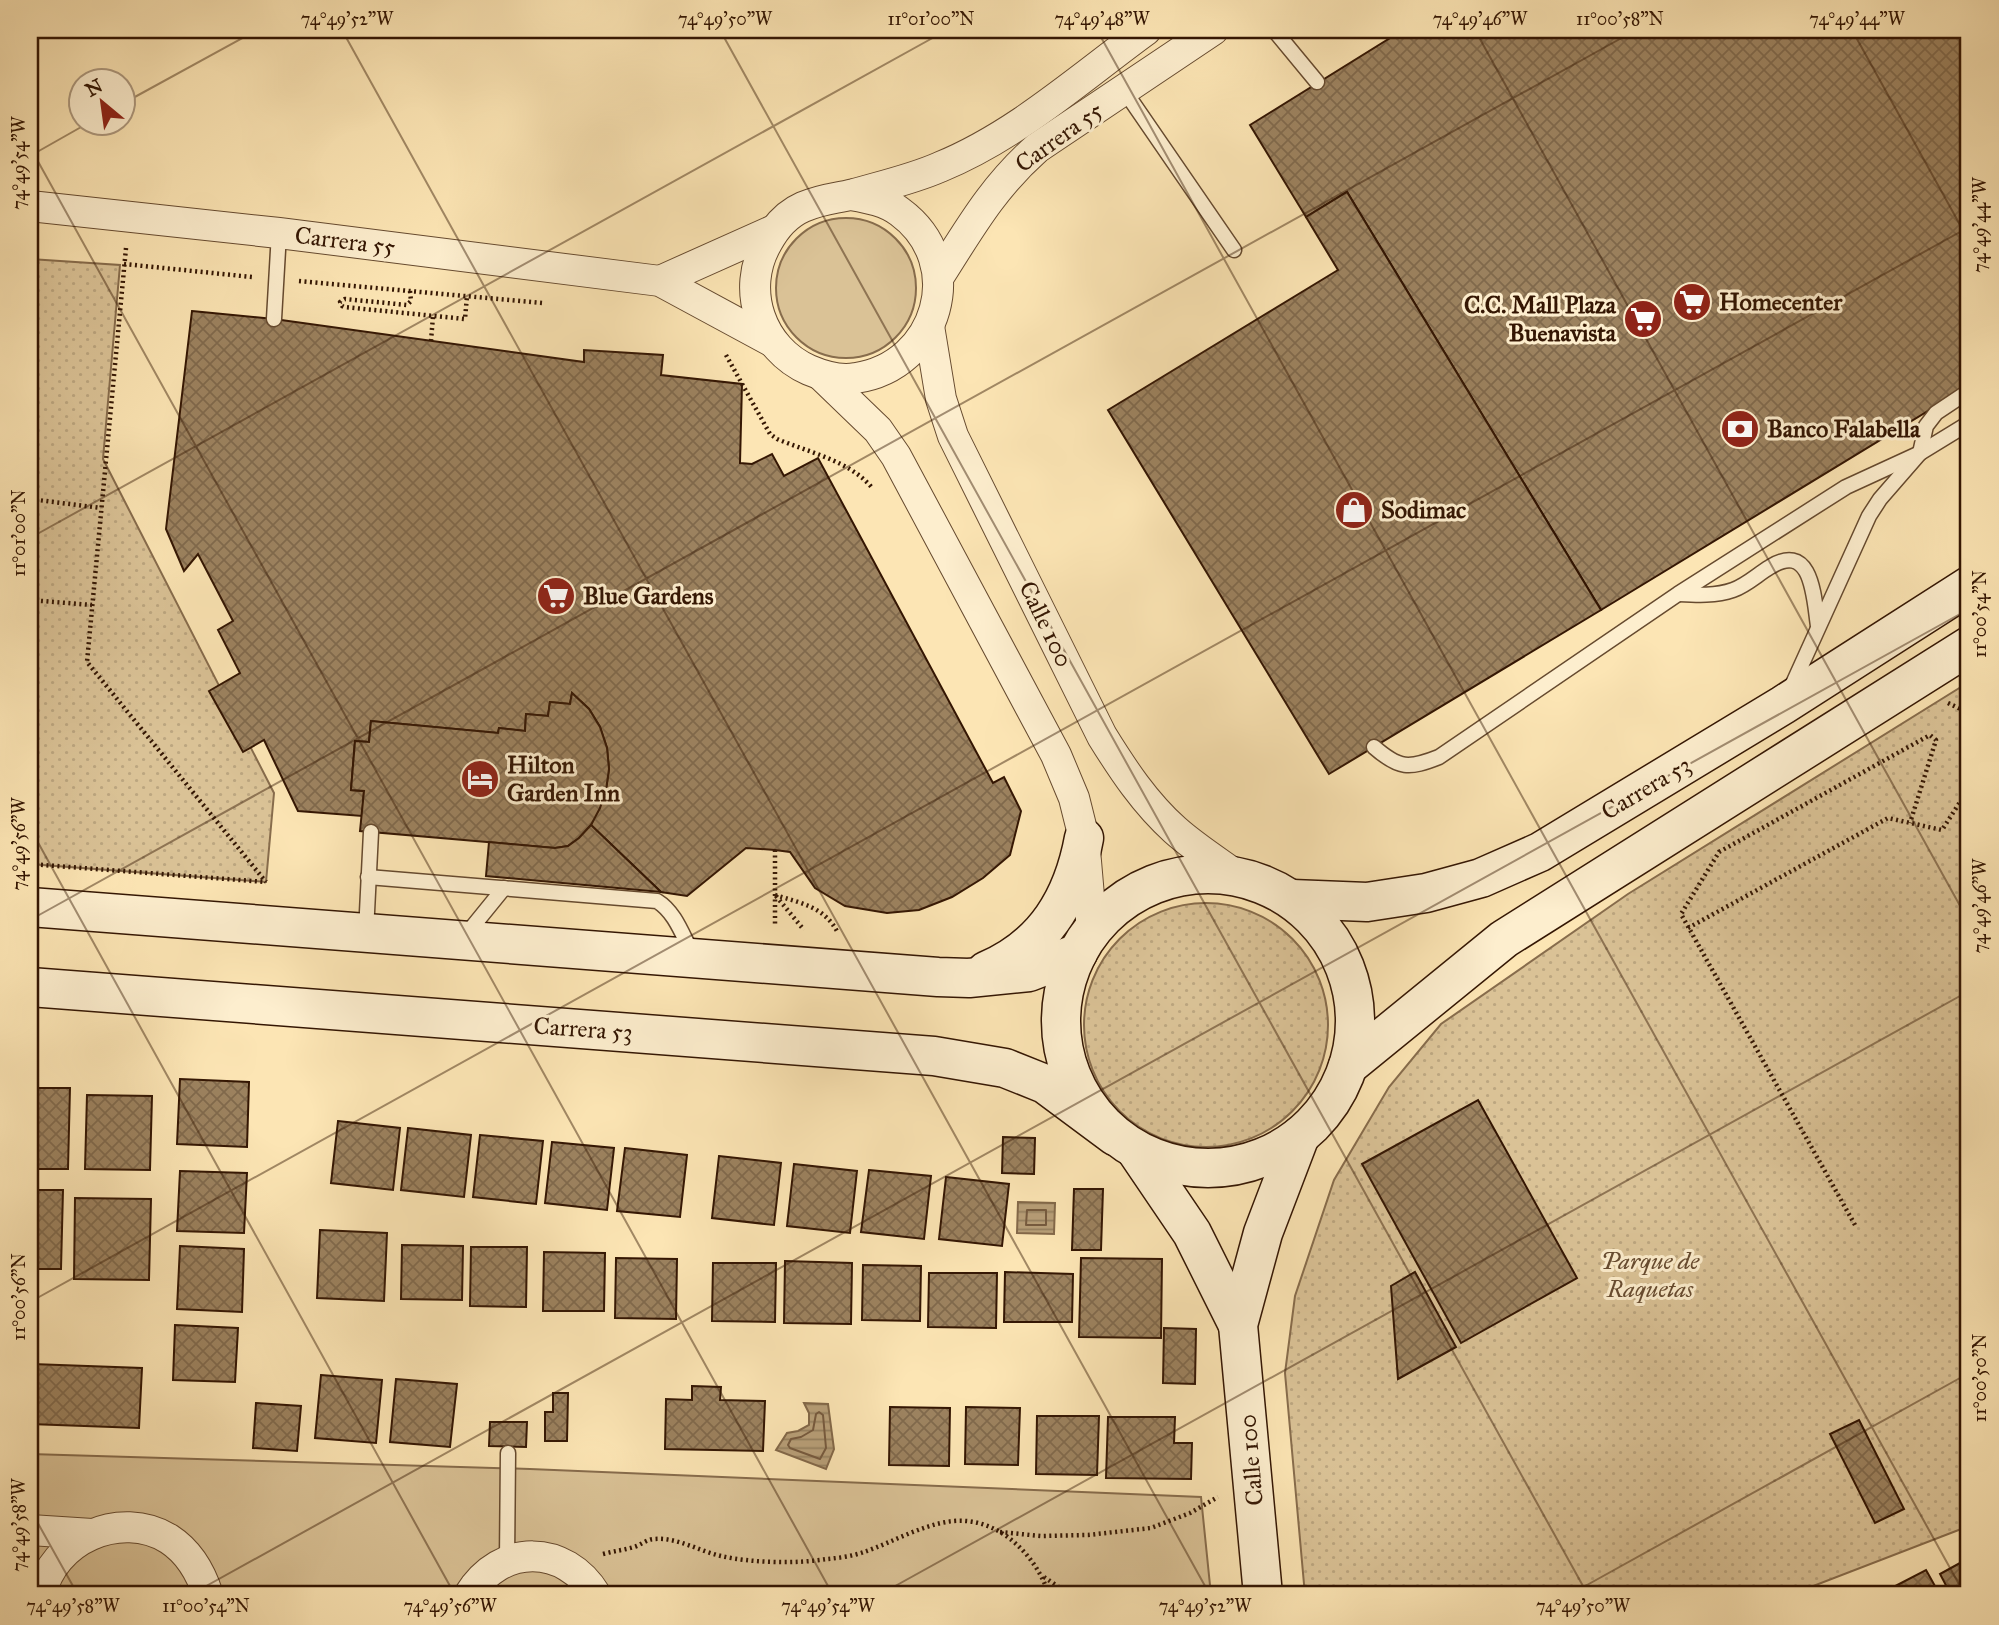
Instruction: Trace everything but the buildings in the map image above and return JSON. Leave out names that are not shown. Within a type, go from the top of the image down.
[{"type":"main road","name":"Carrera 53","points":[[1292,899],[1367,902],[1426,893],[1481,878],[1540,852],[1783,705],[1969,586]]},
{"type":"main road","points":[[1348,1066],[1504,939],[1969,646]]},
{"type":"main road","points":[[969,978],[1027,947],[1050,923],[1068,896],[1079,868],[1084,838]]},
{"type":"main road","points":[[1204,874],[1237,876],[1267,886],[1292,899],[1320,925],[1340,956],[1352,992],[1355,1029],[1348,1066],[1329,1104],[1300,1136],[1270,1154],[1237,1165],[1202,1168],[1167,1163],[1125,1143],[1091,1112],[1074,1083],[1063,1051],[1061,1018],[1065,984],[1085,942],[1115,908],[1142,890],[1172,879],[1204,874]]},
{"type":"main road","points":[[30,907],[696,960],[969,978],[1029,972],[1085,942]]},
{"type":"main road","name":"Carrera 53","points":[[30,987],[934,1056],[1005,1068],[1045,1084],[1125,1143]]},
{"type":"main road","name":"Calle 100","points":[[1263,1595],[1238,1325],[1263,1233],[1300,1136]]},
{"type":"main road","name":"Calle 100","points":[[1125,1143],[1192,1233],[1238,1325]]},
{"type":"street","name":"Carrera 55","points":[[851,195],[938,168],[970,154],[1011,130],[1146,30]]},
{"type":"street","name":"Carrera 55","points":[[938,278],[989,198],[1012,170],[1037,148],[1213,30]]},
{"type":"street","points":[[851,195],[877,200],[900,212],[919,230],[932,253],[938,278],[937,303],[929,327],[911,353],[885,371],[854,379],[822,376],[794,363],[771,341],[758,314],[754,285],[759,256],[774,230],[795,210],[822,198],[851,195]]},
{"type":"street","name":"Carrera 55","points":[[30,206],[279,233],[660,281],[771,341]]},
{"type":"street","points":[[660,281],[774,230]]},
{"type":"street","name":"Calle 100","points":[[929,327],[941,399],[953,436],[1102,736],[1126,776],[1153,808],[1176,831],[1237,876]]},
{"type":"street","name":"Calle 100","points":[[822,376],[878,430],[896,456],[1056,755],[1074,798],[1084,838],[1085,942]]},
{"type":"street","points":[[41,1595],[52,1567],[69,1548],[92,1534],[117,1527],[144,1529],[168,1539],[189,1556],[205,1587],[232,1595]]},
{"type":"street","points":[[30,1530],[92,1534]]},
{"type":"street","points":[[469,1595],[477,1582],[506,1560],[529,1556],[550,1558],[569,1565],[587,1580],[596,1595]]},
{"type":"lane","points":[[1274,30],[1317,82]]},
{"type":"lane","points":[[1124,90],[1234,250]]},
{"type":"lane","points":[[274,319],[279,233]]},
{"type":"lane","points":[[1783,705],[1869,516],[1880,499],[1920,453],[1926,426],[1936,414],[1969,391]]},
{"type":"lane","points":[[1374,747],[1391,762],[1406,765],[1439,757],[1678,594],[1846,487],[1920,453],[1969,423]]},
{"type":"lane","points":[[1678,594],[1715,595],[1733,590],[1772,566],[1782,561],[1791,561],[1807,570],[1812,581],[1818,627]]},
{"type":"lane","points":[[365,934],[371,832]]},
{"type":"lane","points":[[368,877],[657,901],[667,907],[674,917],[696,960]]},
{"type":"lane","points":[[460,942],[504,888]]},
{"type":"lane","points":[[506,1560],[508,1453]]},
{"type":"path","points":[[128,216],[87,662],[265,881]]},
{"type":"path","points":[[124,264],[550,304]]},
{"type":"path","points":[[410,291],[411,301],[407,305],[345,299],[340,302],[344,307],[465,319],[467,296]]},
{"type":"path","points":[[711,309],[699,327],[713,338],[725,353],[770,434],[845,466],[859,475],[875,492]]},
{"type":"path","points":[[431,341],[433,316]]},
{"type":"path","points":[[30,499],[101,508]]},
{"type":"path","points":[[30,600],[92,605]]},
{"type":"path","points":[[1855,1225],[1681,914],[1720,852],[1930,735],[1936,740],[1910,822]]},
{"type":"path","points":[[1688,928],[1888,818],[1942,830],[1969,788]]},
{"type":"path","points":[[775,850],[775,937]]},
{"type":"path","points":[[775,895],[805,932]]},
{"type":"path","points":[[775,895],[806,904],[825,915],[838,932],[840,943]]},
{"type":"path","points":[[569,1565],[635,1546],[651,1538],[671,1540],[722,1556],[763,1561],[826,1560],[851,1555],[944,1523],[967,1521],[999,1531],[1041,1536],[1088,1535],[1151,1528],[1190,1513],[1253,1478]]},
{"type":"path","points":[[999,1531],[1023,1550],[1043,1577],[1049,1595]]},
{"type":"path","points":[[1043,1577],[1066,1592],[1077,1595]]},
{"type":"green space","points":[[846,218],[873,223],[896,238],[911,261],[916,288],[911,315],[896,338],[873,353],[846,358],[819,353],[796,338],[781,315],[776,288],[781,261],[796,238],[819,223]]},
{"type":"green space","points":[[30,259],[120,265],[103,459],[274,793],[266,882],[30,864]]},
{"type":"green space","name":"Parque de Raquetas","points":[[1969,682],[1969,1526],[1790,1595],[1305,1595],[1285,1373],[1295,1296],[1334,1180],[1389,1087],[1441,1024],[1628,894]]},
{"type":"green space","points":[[1206,903],[1253,913],[1274,924],[1292,939],[1307,957],[1318,978],[1328,1025],[1318,1072],[1307,1093],[1292,1111],[1274,1126],[1253,1137],[1206,1147],[1159,1137],[1138,1126],[1120,1111],[1105,1093],[1094,1072],[1084,1025],[1094,978],[1105,957],[1120,939],[1138,924],[1159,913]]},
{"type":"green space","points":[[30,1454],[530,1469],[1201,1497],[1211,1595],[30,1595]]},
{"type":"water","points":[[1018,1202],[1055,1203],[1054,1234],[1017,1233]]},
{"type":"water","points":[[804,1403],[828,1404],[834,1449],[826,1469],[776,1450],[787,1433],[809,1425],[809,1413]]},
{"type":"place","name":"Homecenter","points":[[1692,302]]},
{"type":"place","name":"C.C. Mall Plaza Buenavista","points":[[1643,319]]},
{"type":"place","name":"Banco Falabella","points":[[1740,429]]},
{"type":"place","name":"Sodimac","points":[[1354,510]]},
{"type":"place","name":"Blue Gardens","points":[[556,596]]},
{"type":"place","name":"Hilton Garden Inn","points":[[480,779]]}]
